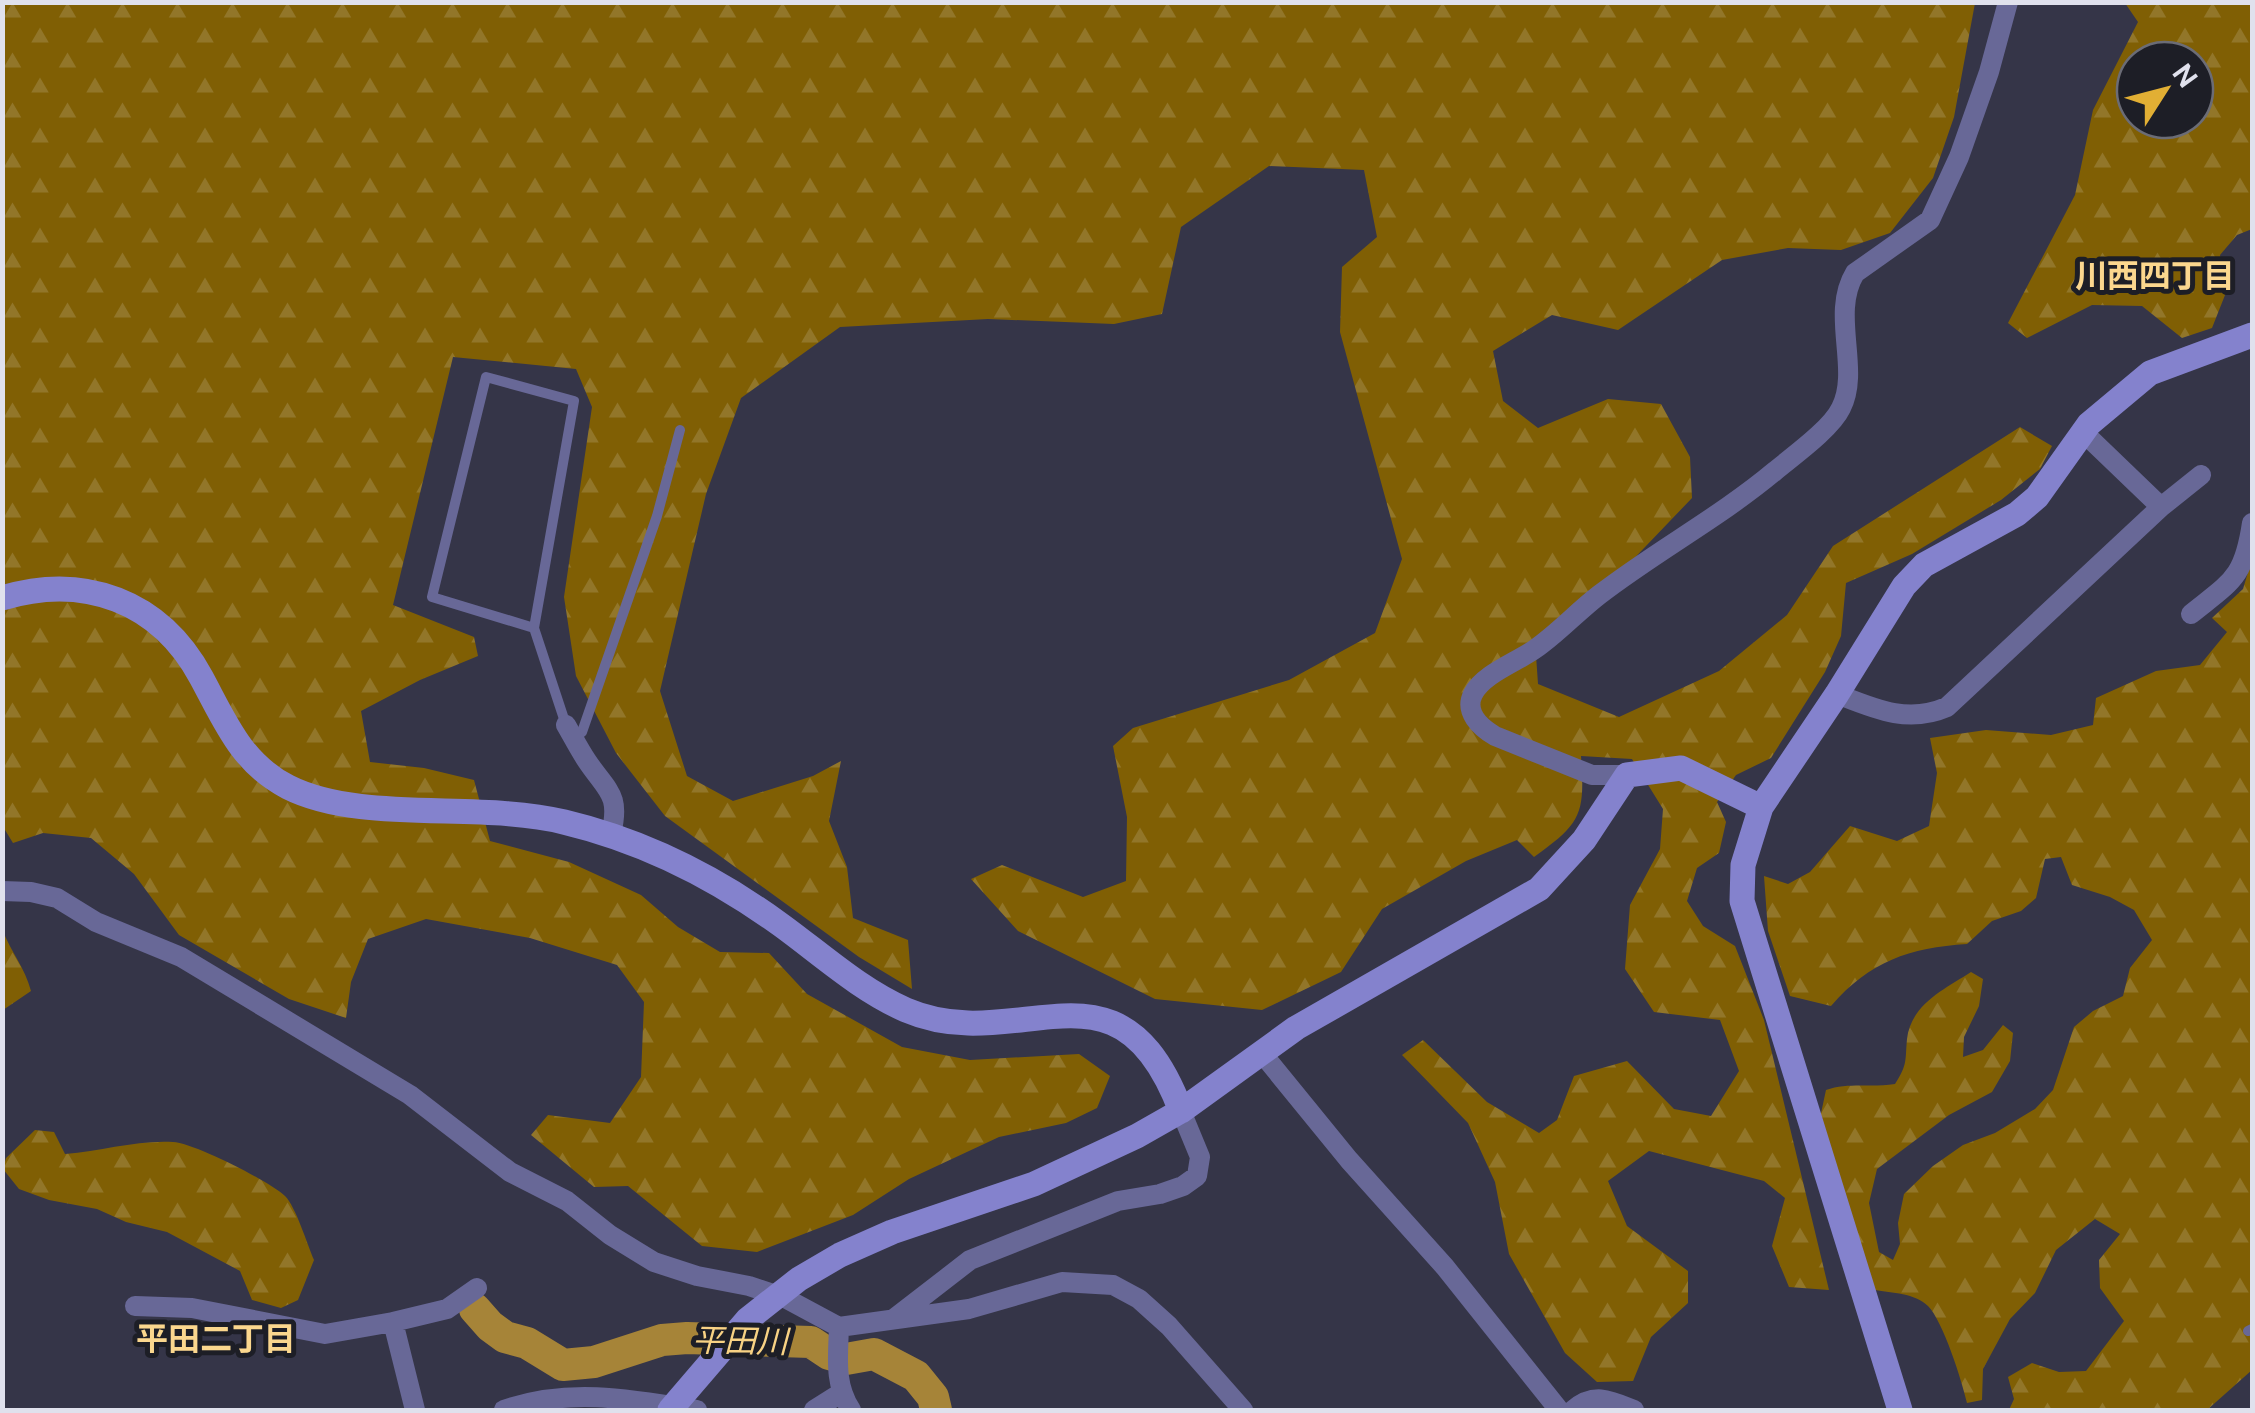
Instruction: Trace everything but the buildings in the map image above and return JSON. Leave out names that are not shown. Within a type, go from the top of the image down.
[{"type":"street","points":[[1761,807],[1681,768],[1592,775],[1482,728],[1473,716],[1470,698],[1478,687],[1538,648],[1599,595],[1772,473],[1841,409],[1846,374],[1844,296],[1848,283],[1854,273],[1930,220],[1960,157],[2008,2]]},
{"type":"street","points":[[1900,1410],[1742,901],[1743,865],[1761,807],[1904,586],[1924,565],[2017,514],[2037,497],[2083,432],[2119,395],[2150,373],[2252,334]]},
{"type":"street","points":[[2083,432],[2161,507]]},
{"type":"street","points":[[1837,694],[1910,717],[1928,716],[1948,707],[2161,507],[2201,475]]},
{"type":"street","points":[[2190,614],[2240,571],[2247,558],[2252,523]]},
{"type":"street","points":[[2,598],[62,587],[104,594],[142,612],[174,638],[200,674],[222,722],[241,749],[268,777],[296,791],[341,804],[512,812],[610,834],[721,884],[865,987],[908,1011],[940,1019],[984,1022],[1067,1014],[1095,1016],[1140,1039],[1159,1062],[1181,1110],[1200,1157],[1197,1176],[1172,1190],[1118,1202],[970,1260],[894,1319]]},
{"type":"street","points":[[570,732],[616,804],[610,834]]},
{"type":"street","points":[[670,1410],[748,1319],[799,1279],[892,1232],[1049,1178],[1138,1136],[1296,1028],[1540,889],[1584,840],[1628,775]]},
{"type":"street","points":[[2,891],[56,898],[96,922],[181,957],[410,1095],[510,1172],[567,1201],[654,1262],[767,1292],[839,1327],[969,1309],[1062,1282],[1114,1285],[1139,1299],[1169,1326],[1243,1410]]},
{"type":"street","points":[[1261,1052],[1349,1160],[1445,1267],[1559,1410]]},
{"type":"street","points":[[135,1306],[192,1308],[324,1334],[447,1310],[476,1288]]},
{"type":"street","points":[[393,1322],[415,1410]]},
{"type":"street","points":[[814,1410],[847,1406],[837,1373],[839,1327]]},
{"type":"street","points":[[504,1410],[524,1403],[596,1395],[697,1410]]},
{"type":"street","points":[[1573,1410],[1596,1398],[1634,1410]]},
{"type":"lane","points":[[534,628],[432,597],[486,376],[574,402],[534,628],[570,732],[582,732],[657,516],[680,430]]},
{"type":"green space","points":[[2,3],[1975,3],[1954,117],[1933,178],[1890,233],[1841,250],[1788,248],[1722,260],[1618,330],[1552,315],[1493,351],[1503,401],[1538,428],[1608,399],[1661,404],[1690,457],[1692,498],[1623,570],[1535,641],[1538,684],[1619,717],[1719,671],[1787,615],[1833,546],[2020,427],[2052,446],[2040,469],[2001,500],[1912,554],[1846,583],[1841,636],[1825,672],[1771,758],[1736,775],[1717,802],[1726,822],[1719,853],[1697,868],[1687,901],[1703,926],[1735,946],[1764,1020],[1829,1290],[1789,1287],[1772,1246],[1785,1198],[1764,1181],[1649,1151],[1608,1181],[1627,1226],[1688,1271],[1688,1303],[1651,1337],[1633,1381],[1597,1382],[1565,1353],[1509,1254],[1495,1182],[1468,1123],[1402,1055],[1423,1040],[1487,1102],[1539,1133],[1557,1120],[1574,1076],[1627,1061],[1674,1109],[1711,1116],[1739,1071],[1720,1020],[1654,1012],[1625,969],[1630,905],[1660,849],[1663,809],[1632,759],[1581,756],[1582,791],[1577,816],[1550,845],[1534,857],[1517,840],[1466,861],[1382,909],[1341,972],[1262,1010],[1155,999],[1018,931],[971,879],[1002,865],[1083,897],[1126,881],[1127,817],[1113,746],[1133,728],[1289,680],[1375,633],[1402,559],[1340,332],[1342,267],[1377,237],[1364,170],[1269,166],[1181,227],[1162,314],[1114,324],[988,319],[840,327],[741,398],[706,494],[660,691],[687,776],[733,801],[813,776],[841,761],[829,821],[847,867],[853,918],[908,940],[912,989],[859,957],[665,816],[616,753],[576,676],[564,597],[592,407],[576,369],[453,357],[393,605],[474,637],[478,656],[361,711],[370,762],[424,768],[474,780],[490,841],[569,862],[641,895],[678,927],[720,952],[769,953],[807,994],[902,1047],[970,1060],[1079,1054],[1110,1076],[1097,1108],[1066,1123],[999,1137],[909,1179],[853,1215],[757,1252],[702,1246],[628,1186],[594,1187],[531,1135],[548,1115],[610,1123],[641,1077],[644,1002],[617,965],[530,938],[426,919],[368,939],[351,982],[346,1018],[289,999],[179,935],[134,874],[91,838],[43,833],[13,843],[2,825]]},
{"type":"green space","points":[[2125,3],[2252,5],[2252,229],[2237,235],[2220,255],[2227,290],[2212,328],[2182,338],[2142,306],[2092,305],[2027,338],[2008,323],[2075,195],[2093,110],[2115,67],[2115,140],[2215,140],[2215,40],[2129,40],[2138,22]]},
{"type":"green space","points":[[2252,559],[2252,1370],[2207,1410],[2009,1410],[2014,1399],[2008,1377],[2032,1363],[2059,1372],[2086,1371],[2124,1321],[2100,1288],[2099,1260],[2120,1234],[2095,1219],[2056,1250],[2035,1293],[2010,1319],[1983,1369],[1982,1400],[1967,1403],[1946,1337],[1928,1306],[1910,1296],[1875,1290],[1820,1118],[1826,1090],[1895,1084],[1904,1067],[1915,1016],[1940,991],[1971,972],[1983,979],[1979,1006],[1964,1037],[1963,1057],[1983,1050],[2003,1025],[2013,1033],[2010,1061],[1992,1092],[1949,1115],[1877,1169],[1869,1203],[1879,1252],[1893,1260],[1900,1244],[1898,1223],[1904,1194],[1933,1166],[1963,1145],[1995,1133],[2035,1109],[2053,1090],[2074,1027],[2093,1011],[2123,996],[2130,968],[2152,940],[2134,910],[2110,897],[2072,885],[2061,857],[2045,859],[2036,898],[2021,911],[1992,921],[1967,944],[1927,949],[1876,968],[1831,1006],[1790,996],[1768,931],[1764,876],[1788,884],[1810,872],[1850,826],[1897,841],[1929,826],[1937,773],[1930,738],[1986,730],[2051,735],[2093,725],[2096,698],[2156,671],[2200,665],[2227,632],[2212,618],[2243,589]]},
{"type":"green space","points":[[2,929],[31,991],[3,1010]]},
{"type":"green space","points":[[35,1130],[54,1132],[65,1154],[146,1143],[183,1144],[276,1189],[293,1208],[314,1260],[298,1300],[281,1308],[252,1300],[240,1271],[167,1232],[19,1189],[3,1169],[6,1158]]},
{"type":"waterway","name":"平田川","points":[[475,1309],[505,1337],[527,1343],[563,1365],[594,1362],[662,1340],[687,1338],[811,1342],[846,1359],[874,1354],[916,1376],[933,1397],[936,1410]]},
{"type":"district","name":"川西四丁目","points":[[2155,276]]},
{"type":"district","name":"平田二丁目","points":[[216,1339]]}]
